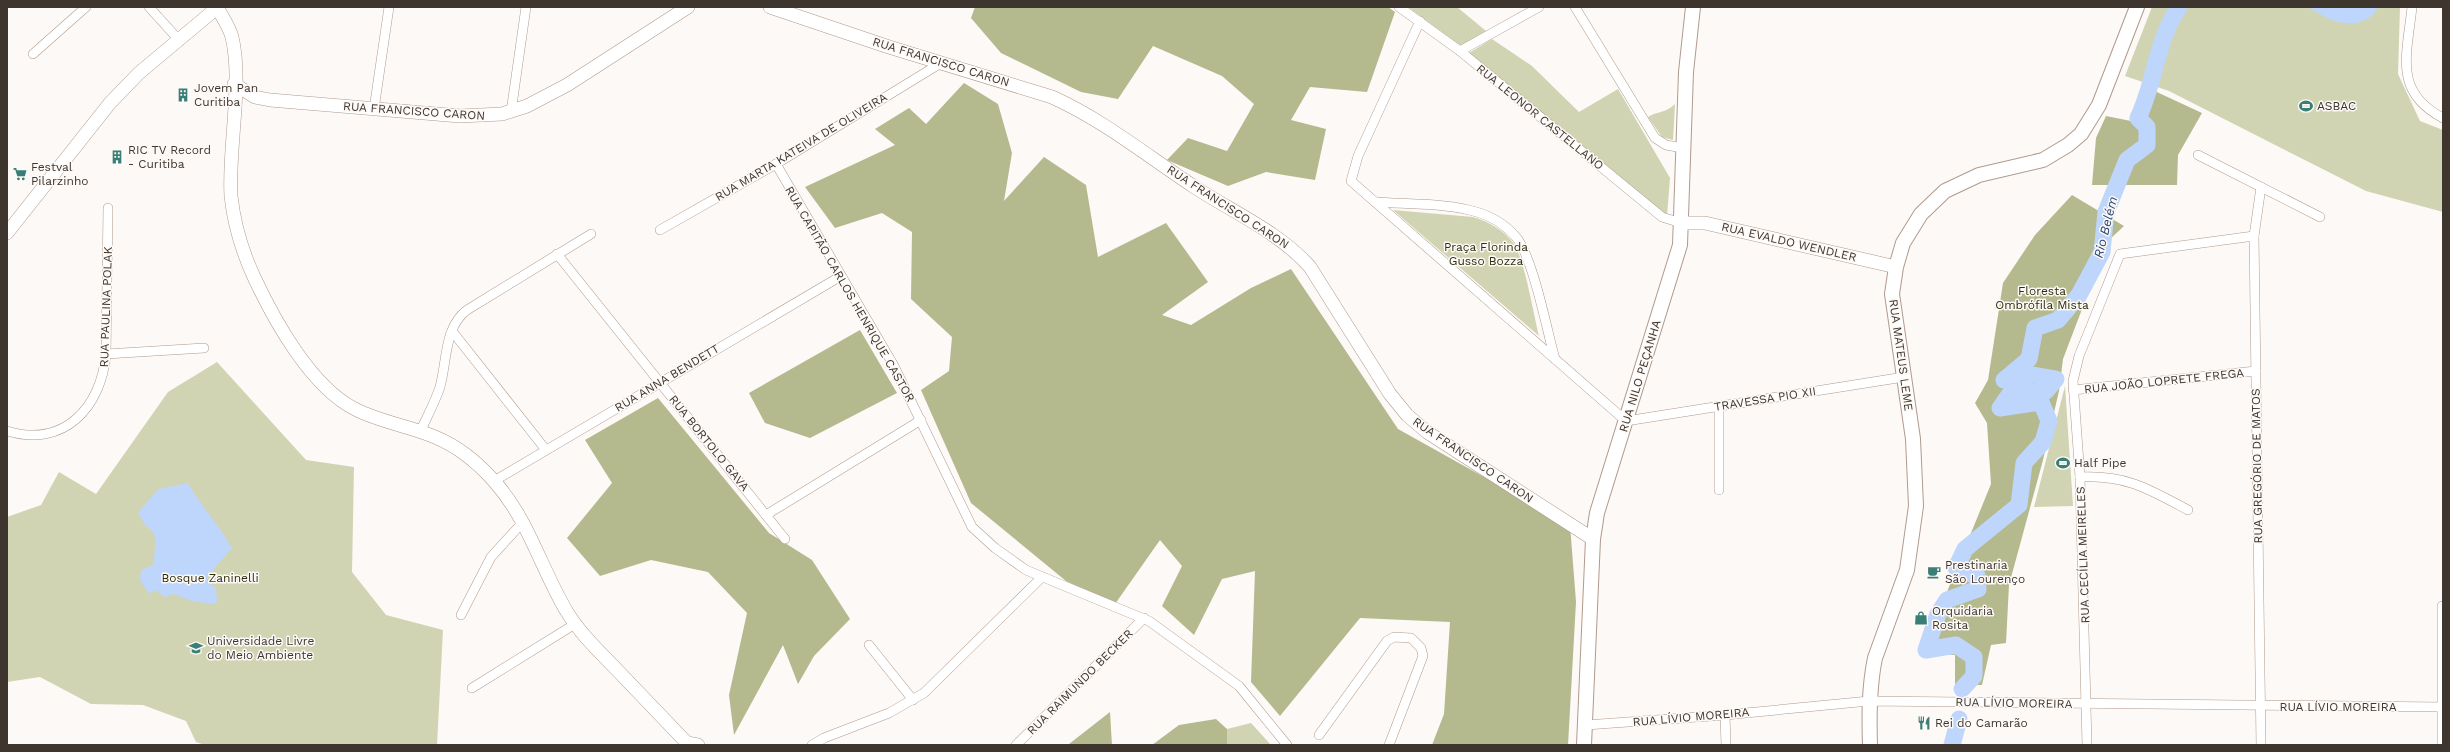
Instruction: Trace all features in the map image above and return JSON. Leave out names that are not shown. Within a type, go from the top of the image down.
[{"type":"main road","name":"RUA NILO PEÇANHA","points":[[1584,745],[1593,538],[1599,504],[1679,251],[1686,72],[1693,7]]},
{"type":"main road","name":"RUA MATEUS LEME","points":[[1870,745],[1869,701],[1875,658],[1902,588],[1914,531],[1916,469],[1904,377],[1892,305],[1896,267],[1911,228],[1924,210],[1945,192],[1979,175],[2043,160],[2062,150],[2081,134],[2099,105],[2136,7]]},
{"type":"street","points":[[33,54],[86,7]]},
{"type":"street","points":[[149,7],[179,40]]},
{"type":"street","points":[[7,233],[93,122],[139,74],[218,7],[231,36],[234,84],[231,173],[234,214],[244,253],[263,296],[299,354],[332,393],[355,409],[420,432],[453,446],[494,481],[523,522],[559,597],[575,624],[689,744]]},
{"type":"street","points":[[374,109],[389,7]]},
{"type":"street","points":[[511,112],[526,7]]},
{"type":"street","name":"RUA FRANCISCO CARON","points":[[234,84],[256,97],[270,100],[472,116],[511,112],[567,85],[688,7]]},
{"type":"street","name":"RUA FRANCISCO CARON","points":[[770,7],[941,63],[1029,89],[1073,106],[1116,132],[1194,186],[1286,244],[1310,267],[1390,394],[1407,415],[1427,432],[1593,538]]},
{"type":"street","name":"RUA LEONOR CASTELLANO","points":[[1400,7],[1460,51],[1662,217],[1681,223]]},
{"type":"street","points":[[1460,51],[1539,7]]},
{"type":"street","points":[[1575,7],[1655,138],[1666,145],[1683,148]]},
{"type":"street","points":[[2412,7],[2407,58],[2409,83],[2418,102],[2443,118]]},
{"type":"street","points":[[1420,21],[1358,156],[1351,181],[1626,421]]},
{"type":"street","name":"RUA MARTA KATEIVA DE OLIVEIRA","points":[[660,230],[776,164],[941,63]]},
{"type":"street","points":[[2198,155],[2320,217]]},
{"type":"street","name":"RUA CAPITÃO CARLOS HENRIQUE CASTOR","points":[[776,164],[894,366],[972,527],[1011,560],[1041,578],[1144,618],[1239,686],[1287,745]]},
{"type":"street","name":"RUA GREGÓRIO DE MATOS","points":[[2261,187],[2254,236],[2261,745]]},
{"type":"street","points":[[1375,202],[1469,210],[1494,219],[1506,227],[1517,238],[1527,258],[1555,360]]},
{"type":"street","name":"RUA PAULINA POLAK","points":[[7,431],[24,435],[47,434],[59,430],[79,417],[94,398],[100,385],[106,354],[108,208]]},
{"type":"street","name":"RUA EVALDO WENDLER","points":[[1681,223],[1705,223],[1896,267]]},
{"type":"street","points":[[420,432],[440,385],[452,331],[462,313],[591,234]]},
{"type":"street","name":"RUA CECÍLIA MEIRELES","points":[[2087,745],[2080,477],[2073,390],[2077,363],[2120,254],[2254,236]]},
{"type":"street","name":"RUA BORTOLO GAVA","points":[[557,254],[785,539]]},
{"type":"street","name":"RUA ANNA BENDETT","points":[[494,481],[841,276]]},
{"type":"street","points":[[452,331],[546,450]]},
{"type":"street","points":[[106,354],[204,348]]},
{"type":"street","name":"RUA JOÃO LOPRETE FREGA","points":[[2073,390],[2256,371]]},
{"type":"street","name":"TRAVESSA PIO XII","points":[[1626,421],[1904,377]]},
{"type":"street","points":[[1718,406],[1719,490]]},
{"type":"street","points":[[766,515],[921,420]]},
{"type":"street","points":[[2080,477],[2125,480],[2139,484],[2188,510]]},
{"type":"street","points":[[461,615],[491,556],[523,522]]},
{"type":"street","points":[[812,745],[824,738],[881,717],[913,700],[934,684],[1041,578]]},
{"type":"street","points":[[2442,606],[2442,745]]},
{"type":"street","name":"RUA RAIMUNDO BECKER","points":[[1016,745],[1144,618]]},
{"type":"street","points":[[472,688],[575,624]]},
{"type":"street","points":[[1319,735],[1388,641],[1394,637],[1411,638],[1421,648],[1423,656],[1389,745]]},
{"type":"street","points":[[869,645],[913,700]]},
{"type":"street","name":"RUA LÍVIO MOREIRA","points":[[1586,725],[1725,715],[1869,701],[2087,703],[2261,707],[2443,707]]},
{"type":"street","points":[[1725,715],[1726,745]]},
{"type":"green space","points":[[975,7],[1388,7],[1395,12],[1367,92],[1310,87],[1291,120],[1326,129],[1315,180],[1266,172],[1228,186],[1167,160],[1188,138],[1227,151],[1254,104],[1222,76],[1153,46],[1118,99],[1081,92],[1001,53],[971,18]]},
{"type":"green space","points":[[1408,7],[1457,7],[1486,31],[1461,46]]},
{"type":"green space","name":"ASBAC","points":[[2152,7],[2400,7],[2398,74],[2420,121],[2443,130],[2443,212],[2366,191],[2169,91],[2125,76]]},
{"type":"green space","points":[[1492,39],[1532,66],[1579,112],[1618,89],[1670,178],[1667,216],[1469,53]]},
{"type":"green space","points":[[964,83],[998,104],[1012,153],[1004,201],[1044,157],[1086,185],[1098,257],[1166,223],[1208,282],[1162,315],[1191,325],[1251,288],[1291,269],[1398,429],[1570,525],[1576,602],[1568,745],[1432,745],[1444,714],[1450,622],[1360,618],[1280,716],[1251,682],[1255,571],[1222,579],[1194,635],[1162,606],[1182,566],[1160,540],[1115,604],[1066,581],[971,503],[921,390],[949,371],[952,337],[911,299],[912,232],[882,213],[835,228],[805,187],[895,145],[875,129],[909,108],[926,124]]},
{"type":"green space","points":[[2146,87],[2202,113],[2178,155],[2177,185],[2092,185],[2096,138],[2106,116],[2131,121]]},
{"type":"green space","points":[[1675,104],[1673,140],[1662,137],[1648,117],[1664,111]]},
{"type":"green space","name":"Floresta Ombrófila Mista","points":[[2072,195],[2124,226],[2108,241],[2063,359],[2059,391],[2043,460],[2009,585],[2006,643],[1991,645],[1982,685],[1955,685],[1955,655],[1922,653],[1991,484],[1987,423],[1975,403],[1988,380],[2003,283],[2035,235]]},
{"type":"green space","name":"Praça Florinda Gusso Bozza","points":[[1393,210],[1473,217],[1485,221],[1506,235],[1518,251],[1539,336]]},
{"type":"green space","points":[[860,330],[897,393],[810,438],[765,423],[749,393]]},
{"type":"green space","name":"Bosque Zaninelli","points":[[217,362],[306,460],[354,467],[352,572],[386,615],[443,630],[437,745],[205,745],[196,742],[186,721],[143,705],[91,704],[40,677],[7,682],[7,517],[41,505],[59,472],[96,494],[168,392]]},
{"type":"green space","points":[[2065,386],[2073,506],[2034,507]]},
{"type":"green space","points":[[658,398],[769,533],[812,560],[850,619],[814,656],[798,684],[783,645],[734,735],[729,695],[747,613],[708,572],[651,560],[600,576],[567,538],[612,483],[585,440]]},
{"type":"green space","points":[[1110,712],[1112,745],[1068,745],[1069,744]]},
{"type":"green space","points":[[1216,719],[1227,729],[1227,745],[1152,745],[1179,725]]},
{"type":"green space","points":[[1251,723],[1271,745],[1227,745],[1227,729]]},
{"type":"water","points":[[2306,7],[2378,7],[2370,17],[2364,21],[2345,23],[2332,20]]},
{"type":"water","points":[[188,483],[232,548],[207,577],[207,582],[216,588],[217,601],[214,604],[192,601],[173,594],[165,597],[155,590],[149,594],[140,580],[141,570],[153,565],[156,541],[153,532],[145,525],[138,513],[158,489]]},
{"type":"waterway","name":"Rio Belém","points":[[1962,689],[1974,676],[1974,657],[1956,645],[1926,650],[1938,614],[1947,600],[1978,589],[1977,576],[1956,568],[1965,549],[2019,505],[2024,463],[2043,442],[2049,421],[2041,402],[2000,408],[2009,395],[2046,391],[2056,379],[2033,375],[2004,380],[2029,359],[2035,328],[2058,320],[2079,295],[2102,252],[2106,212],[2127,160],[2147,145],[2147,127],[2138,118],[2144,105],[2165,34],[2179,7]]},
{"type":"waterway","name":"Rio Belém","points":[[1952,745],[1959,719]]},
{"type":"place","name":"Jovem Pan Curitiba","points":[[183,95]]},
{"type":"place","name":"ASBAC","points":[[2306,106]]},
{"type":"place","name":"RIC TV Record - Curitiba","points":[[117,157]]},
{"type":"place","name":"Festval Pilarzinho","points":[[20,174]]},
{"type":"place","name":"Half Pipe","points":[[2063,463]]},
{"type":"place","name":"Prestinaria São Lourenço","points":[[1934,572]]},
{"type":"place","name":"Orquidaria Rosita","points":[[1921,618]]},
{"type":"place","name":"Universidade Livre do Meio Ambiente","points":[[196,648]]},
{"type":"place","name":"Rei do Camarão","points":[[1924,723]]}]
